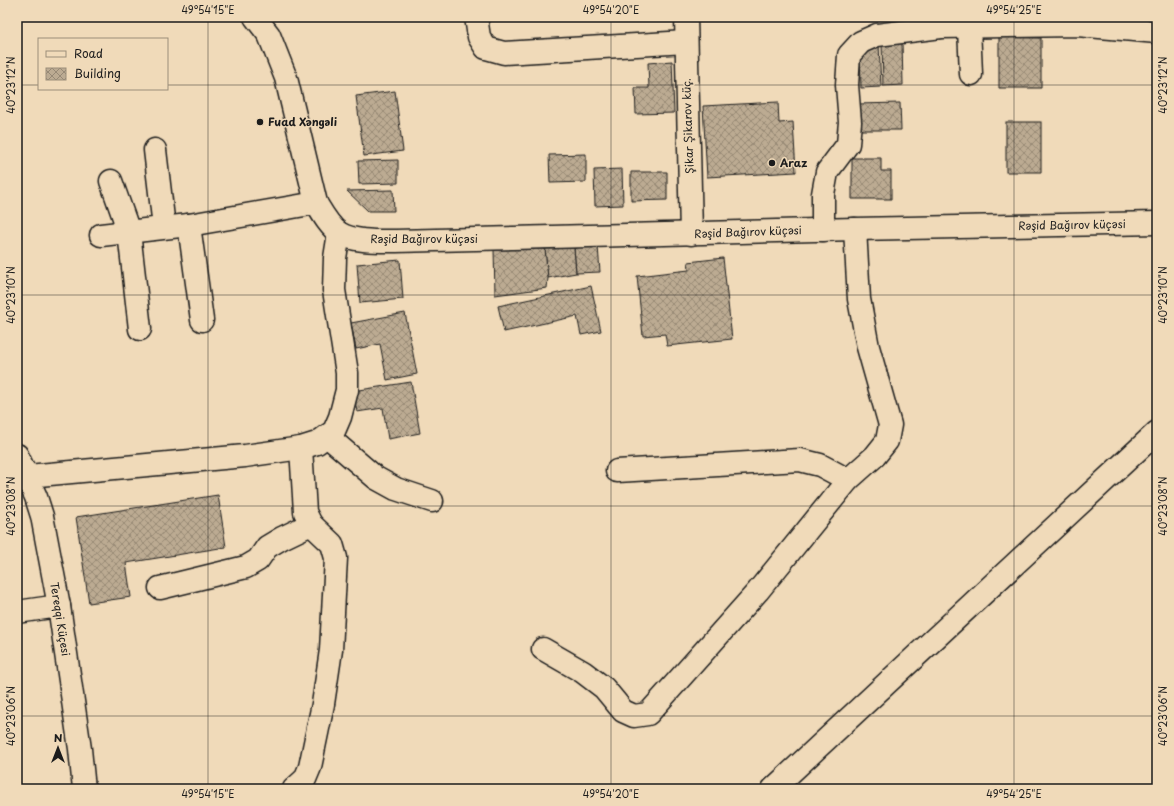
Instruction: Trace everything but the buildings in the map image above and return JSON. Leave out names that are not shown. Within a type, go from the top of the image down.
[{"type":"street","points":[[22,477],[238,456],[301,448],[317,443],[334,431],[340,417],[347,390],[347,373],[334,290],[335,258],[339,233],[316,203],[286,78],[269,35],[255,17]]},
{"type":"street","points":[[476,17],[479,38],[486,48],[504,53],[686,42]]},
{"type":"street","name":"Şikar Şikarov küç.","points":[[686,17],[691,234]]},
{"type":"street","points":[[823,230],[823,194],[827,172],[848,144],[850,122],[847,85],[849,55],[860,42],[877,35],[940,22],[969,27],[1076,21],[1157,32]]},
{"type":"street","points":[[969,27],[971,74]]},
{"type":"street","points":[[155,150],[164,227]]},
{"type":"street","points":[[111,181],[129,232],[140,329]]},
{"type":"street","points":[[101,235],[190,225],[316,203]]},
{"type":"street","name":"Rəşid Bağırov küçəsi","points":[[339,233],[368,240],[396,241],[1157,223]]},
{"type":"street","points":[[190,225],[202,320]]},
{"type":"street","points":[[543,649],[583,672],[604,688],[623,711],[634,716],[648,714],[758,591],[848,480],[875,456],[888,441],[890,425],[868,347],[859,299],[855,229]]},
{"type":"street","points":[[773,789],[1157,432]]},
{"type":"street","points":[[327,436],[376,478],[396,489],[432,501]]},
{"type":"street","points":[[294,789],[305,779],[310,767],[323,704],[331,650],[336,558],[332,544],[311,524],[304,512],[301,448]]},
{"type":"street","name":"Tereqqi Küçesi","points":[[17,455],[22,477],[36,497],[42,516],[59,606],[80,749],[84,789]]},
{"type":"street","points":[[617,471],[800,460],[820,465],[848,480]]},
{"type":"street","points":[[160,588],[246,568],[258,560],[267,547],[311,524]]},
{"type":"street","points":[[17,612],[59,606]]},
{"type":"place","name":"Fuad Xəngəli","points":[[260,122]]},
{"type":"place","name":"Araz","points":[[772,163]]}]
